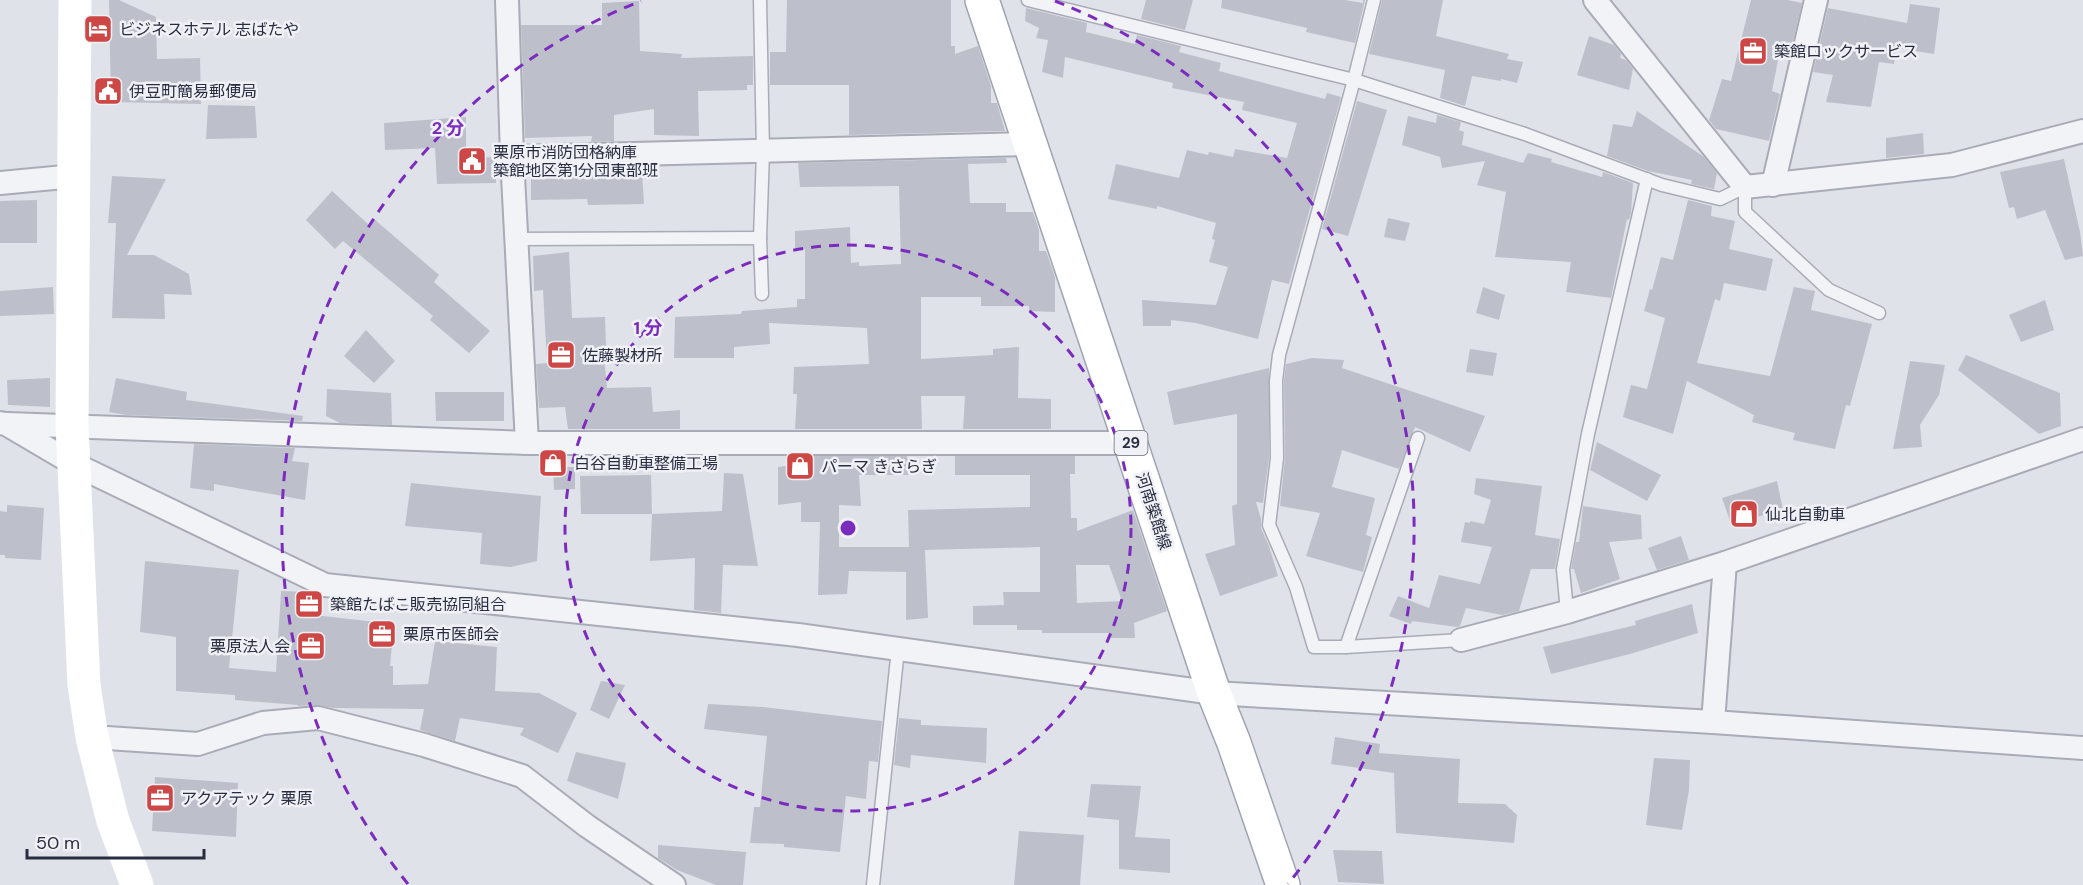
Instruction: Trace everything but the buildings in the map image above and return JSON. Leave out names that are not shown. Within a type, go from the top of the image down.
[{"type":"main road","points":[[75,0],[72,425],[84,686],[92,737],[113,821],[136,885]]},
{"type":"main road","name":"河南築館線","points":[[982,0],[1214,693],[1234,743],[1282,885]]},
{"type":"street","points":[[507,0],[512,157],[527,443]]},
{"type":"street","points":[[1595,0],[1745,187],[1952,165],[2083,130]]},
{"type":"street","points":[[1773,185],[1816,0]]},
{"type":"street","points":[[512,157],[1031,144]]},
{"type":"street","points":[[0,183],[75,176]]},
{"type":"street","points":[[3,424],[527,443],[1131,443]]},
{"type":"street","points":[[3,424],[74,464],[325,585],[798,635],[1214,693],[1713,722],[2083,748]]},
{"type":"street","points":[[1461,640],[1567,612],[1725,563],[2083,439]]},
{"type":"street","points":[[1713,722],[1725,563]]},
{"type":"street","points":[[92,737],[198,744],[263,723],[318,718],[424,745],[522,776],[587,826],[674,885]]},
{"type":"lane","points":[[760,0],[763,152],[760,238],[762,294]]},
{"type":"lane","points":[[1028,0],[1354,80],[1525,134],[1662,185],[1720,199],[1745,187],[1746,212],[1829,290],[1879,313]]},
{"type":"lane","points":[[1374,0],[1279,355],[1276,381],[1277,458],[1269,525],[1296,587],[1314,647],[1461,640]]},
{"type":"lane","points":[[1567,612],[1563,569],[1586,446],[1647,179]]},
{"type":"lane","points":[[516,239],[760,238]]},
{"type":"lane","points":[[1346,647],[1418,438]]},
{"type":"lane","points":[[873,885],[898,649]]},
{"type":"place","name":"ビジネスホテル 志ばたや","points":[[98,29]]},
{"type":"place","name":"築館ロックサービス","points":[[1753,51]]},
{"type":"place","name":"伊豆町簡易郵便局","points":[[108,91]]},
{"type":"place","name":"栗原市消防団格納庫 築館地区第1分団東部班","points":[[472,161]]},
{"type":"place","name":"佐藤製材所","points":[[561,355]]},
{"type":"place","name":"白谷自動車整備工場","points":[[553,463]]},
{"type":"place","name":"パーマ きさらぎ","points":[[800,466]]},
{"type":"place","name":"仙北自動車","points":[[1744,514]]},
{"type":"place","name":"築館たばこ販売協同組合","points":[[309,604]]},
{"type":"place","name":"栗原市医師会","points":[[382,634]]},
{"type":"place","name":"栗原法人会","points":[[311,646]]},
{"type":"place","name":"アクアテック 栗原","points":[[160,798]]}]
